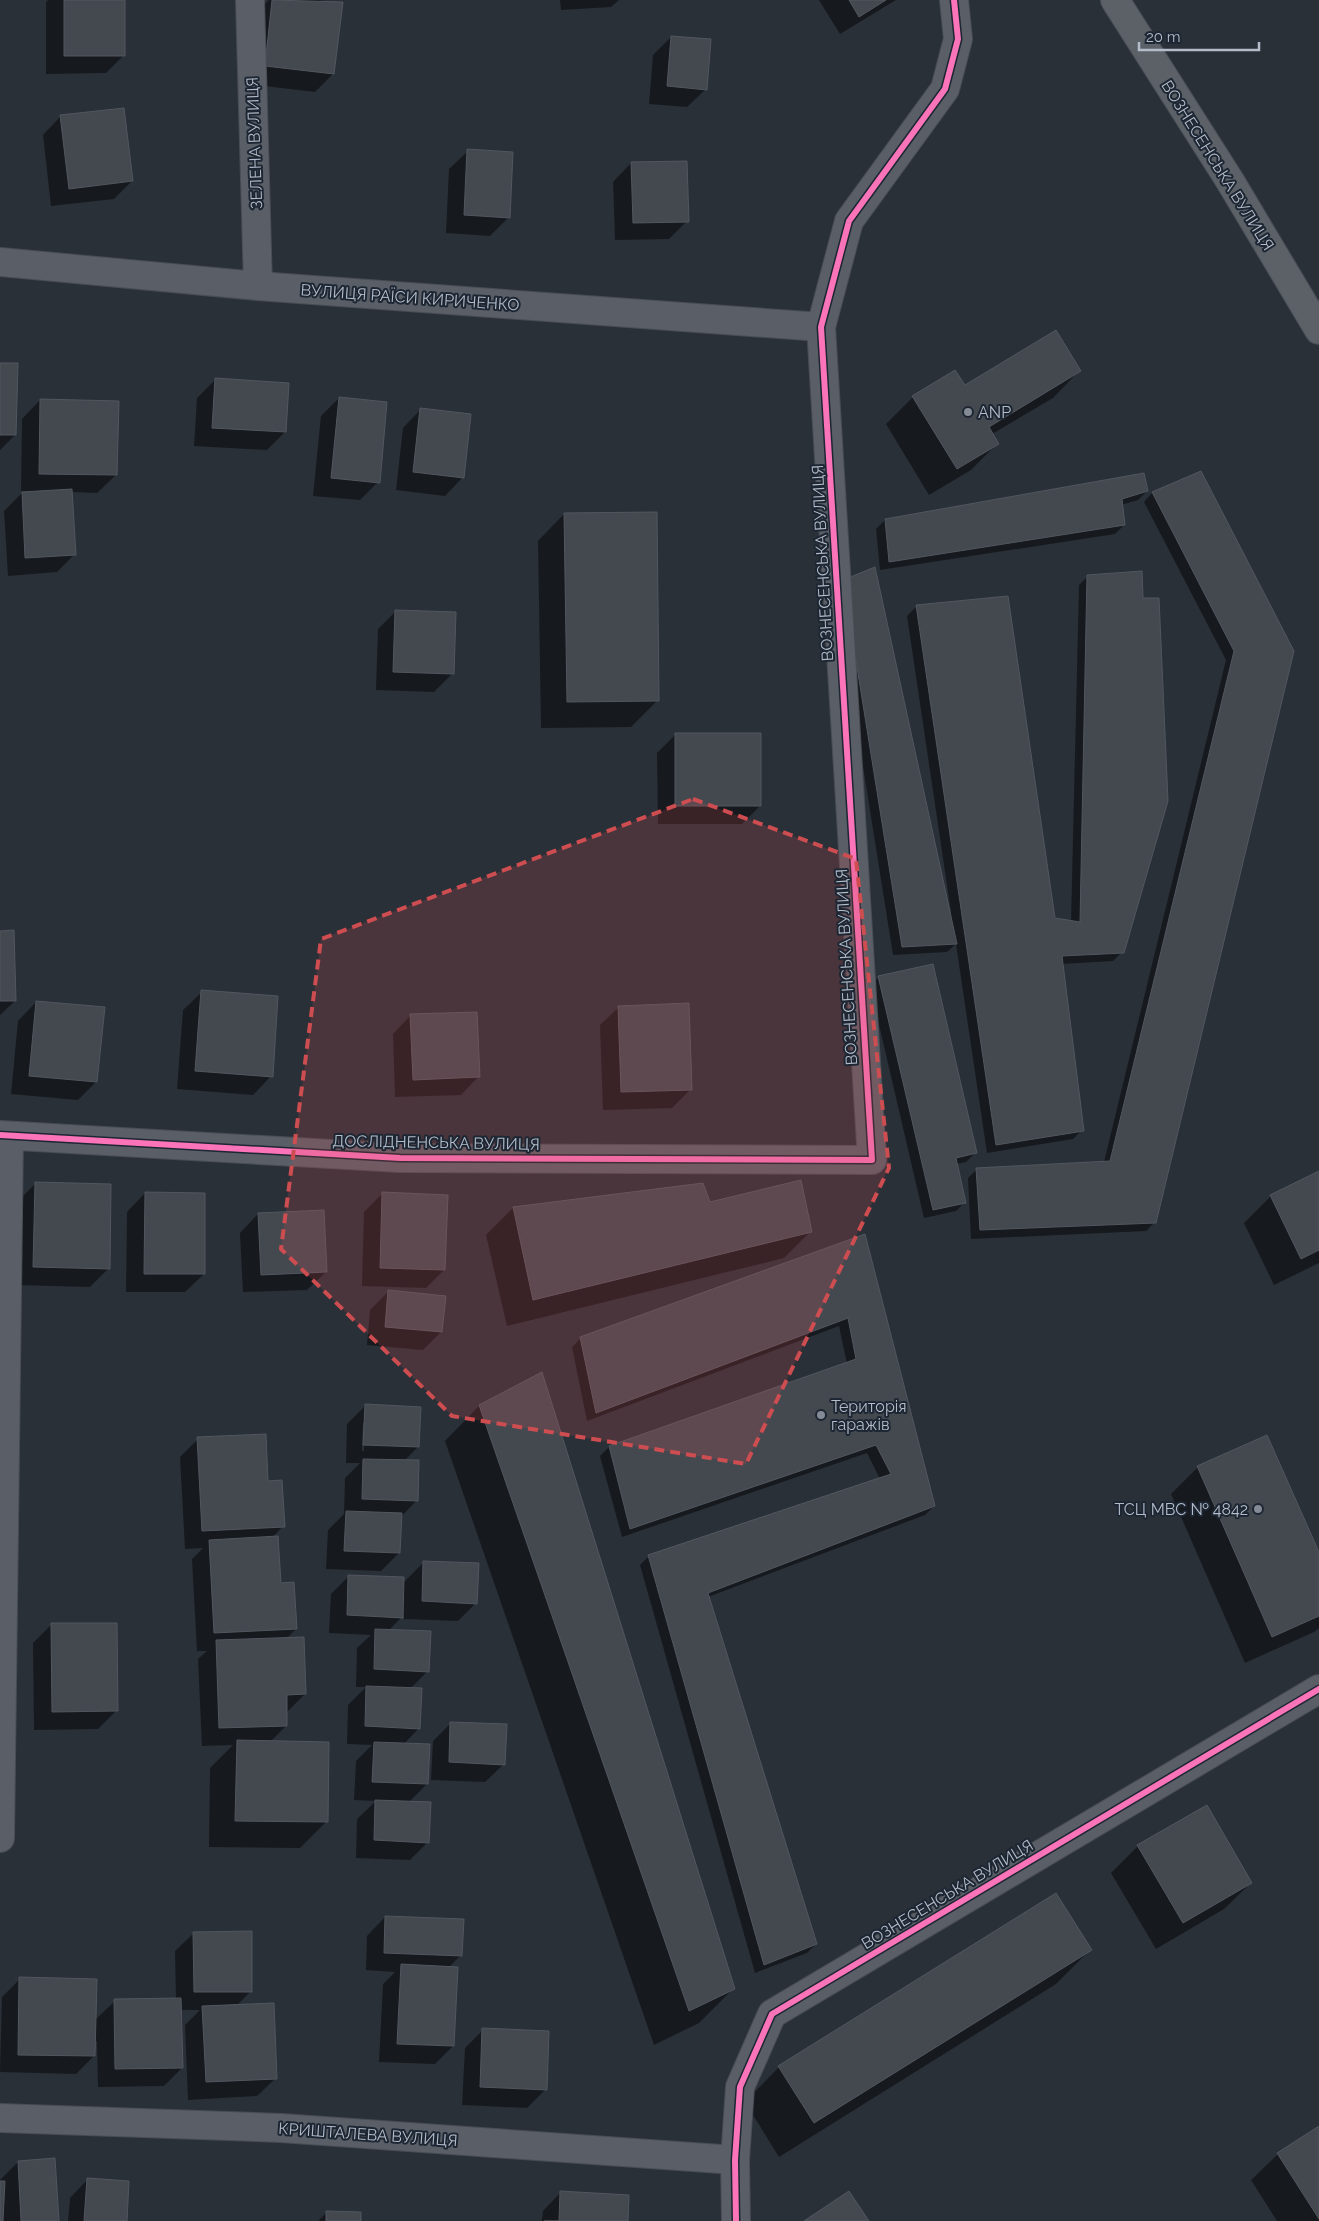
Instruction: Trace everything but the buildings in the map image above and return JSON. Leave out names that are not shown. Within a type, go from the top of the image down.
[{"type":"main road","name":"ВОЗНЕСЕНСЬКА ВУЛИЦЯ","points":[[1115,0],[1230,181],[1319,330]]},
{"type":"street","name":"ЗЕЛЕНА ВУЛИЦЯ","points":[[250,0],[258,286]]},
{"type":"street","name":"ВОЗНЕСЕНСЬКА ВУЛИЦЯ","points":[[872,1160],[821,327],[849,221],[945,88],[958,39],[954,0]]},
{"type":"street","name":"ВУЛИЦЯ РАЇСИ КИРИЧЕНКО","points":[[0,262],[258,286],[821,327]]},
{"type":"street","name":"ДОСЛІДНЕНСЬКА ВУЛИЦЯ","points":[[4,1135],[400,1158],[872,1160]]},
{"type":"street","points":[[0,1838],[4,1135]]},
{"type":"street","name":"ВОЗНЕСЕНСЬКА ВУЛИЦЯ","points":[[736,2221],[735,2160],[740,2088],[772,2014],[1319,1689]]},
{"type":"street","name":"КРИШТАЛЕВА ВУЛИЦЯ","points":[[0,2118],[281,2128],[735,2160]]},
{"type":"highlighted area","points":[[693,799],[856,859],[889,1168],[746,1464],[452,1416],[281,1249],[321,939]]},
{"type":"cycle path","points":[[0,1135],[400,1158],[872,1160],[821,327],[849,221],[945,89],[958,39],[954,0]]},
{"type":"cycle path","points":[[736,2221],[735,2160],[740,2087],[772,2014],[1319,1689]]},
{"type":"place","name":"ANP","points":[[968,412]]},
{"type":"place","name":"Територія гаражів","points":[[821,1415]]},
{"type":"place","name":"ТСЦ МВС № 4842","points":[[1258,1509]]}]
